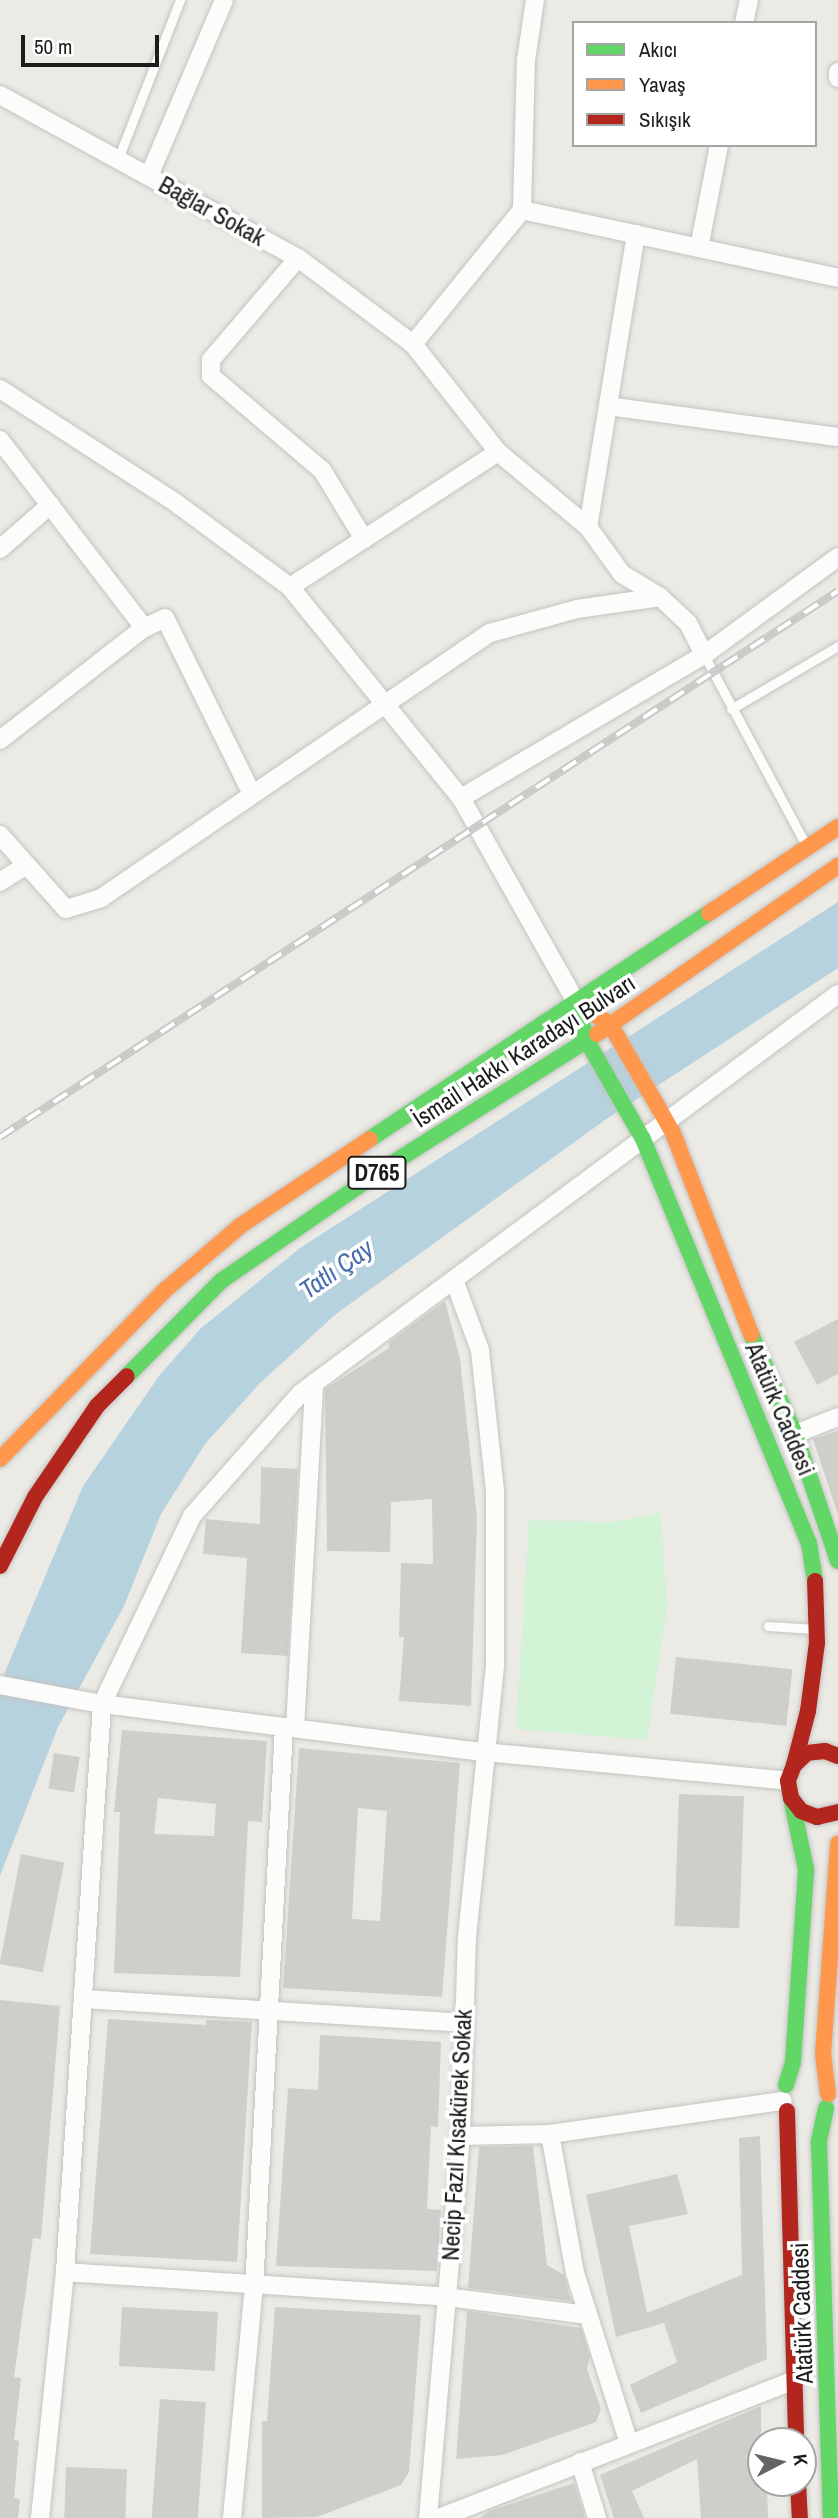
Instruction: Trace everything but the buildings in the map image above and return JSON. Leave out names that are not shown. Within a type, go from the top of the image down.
[{"type":"main road","name":"D765","points":[[0,1459],[164,1291],[240,1226],[838,827]]},
{"type":"main road","name":"İsmail Hakkı Karadayı Bulvarı","points":[[0,1566],[35,1497],[78,1430],[200,1299],[265,1247],[587,1041],[838,866]]},
{"type":"main road","points":[[576,1002],[610,1024]]},
{"type":"main road","name":"Atatürk Caddesi","points":[[576,1002],[587,1041],[639,1133],[803,1526],[813,1556],[817,1629],[811,1694],[791,1781],[806,1869],[794,2053],[786,2099],[795,2427]]},
{"type":"main road","name":"Atatürk Caddesi","points":[[610,1024],[663,1116],[795,1434],[838,1560]]},
{"type":"main road","points":[[838,1756],[816,1751],[791,1781],[808,1815],[825,1817],[838,1812]]},
{"type":"main road","name":"Atatürk Caddesi","points":[[831,2518],[832,2356],[819,2142],[830,2101],[823,2054],[835,1960],[838,1844]]},
{"type":"main road","points":[[806,2075],[821,2080],[830,2101],[811,2120],[798,2119],[786,2099],[806,2075]]},
{"type":"main road","points":[[799,2497],[800,2518]]},
{"type":"street","points":[[149,176],[224,0]]},
{"type":"street","points":[[413,344],[523,210],[526,60],[534,0]]},
{"type":"street","points":[[744,21],[749,0]]},
{"type":"street","points":[[838,72],[838,78]]},
{"type":"street","name":"Bağlar Sokak","points":[[0,94],[299,258],[413,344],[498,452],[589,527],[622,574],[660,597],[688,624],[704,655]]},
{"type":"street","points":[[699,248],[719,147]]},
{"type":"street","points":[[523,210],[838,278]]},
{"type":"street","points":[[589,527],[636,234]]},
{"type":"street","points":[[299,258],[211,360],[211,376],[322,470],[364,538]]},
{"type":"street","points":[[0,389],[176,503],[290,587],[382,704],[461,798],[576,1002]]},
{"type":"street","points":[[608,406],[838,437]]},
{"type":"street","points":[[0,440],[144,628]]},
{"type":"street","points":[[290,587],[498,452]]},
{"type":"street","points":[[0,549],[50,505]]},
{"type":"street","points":[[461,798],[704,655],[838,557]]},
{"type":"street","points":[[0,835],[6,853],[25,866],[66,909],[101,898],[489,633],[577,609],[660,597]]},
{"type":"street","points":[[0,740],[144,628],[165,618],[252,794]]},
{"type":"street","points":[[0,882],[25,866]]},
{"type":"street","points":[[40,2518],[65,2272],[85,1998],[102,1703],[192,1516],[314,1383],[454,1280],[639,1133],[838,994]]},
{"type":"street","name":"Necip Fazıl Kısakürek Sokak","points":[[428,2518],[461,2136],[464,2023],[484,1752],[495,1666],[495,1491],[480,1350],[454,1280]]},
{"type":"street","points":[[232,2518],[254,2287],[267,2012],[314,1383]]},
{"type":"street","points":[[795,1434],[838,1417]]},
{"type":"street","points":[[0,1685],[102,1703],[484,1752],[791,1781]]},
{"type":"street","points":[[85,1998],[464,2023]]},
{"type":"street","points":[[461,2136],[550,2134],[786,2099]]},
{"type":"street","points":[[550,2134],[575,2273],[629,2443]]},
{"type":"street","points":[[65,2272],[254,2287],[447,2297],[588,2315]]},
{"type":"street","points":[[439,2518],[793,2381]]},
{"type":"street","points":[[580,2462],[597,2518]]},
{"type":"lane","points":[[118,159],[180,0]]},
{"type":"lane","points":[[731,709],[838,646]]},
{"type":"lane","points":[[704,655],[807,848]]},
{"type":"lane","points":[[768,1626],[817,1629]]},
{"type":"green space","points":[[661,1513],[667,1608],[647,1740],[516,1729],[529,1520],[612,1522]]},
{"type":"water","name":"Tatlı Çay","points":[[838,902],[838,968],[605,1120],[336,1314],[260,1383],[205,1444],[161,1514],[124,1606],[58,1727],[0,1876],[0,1684],[83,1486],[159,1376],[200,1329],[300,1248]]},
{"type":"railway","points":[[0,1137],[838,591]]},
{"type":"traffic: fast","points":[[370,1139],[709,913]]},
{"type":"traffic: fast","points":[[576,1002],[587,1041],[643,1139],[809,1543],[815,1581]]},
{"type":"traffic: fast","points":[[127,1376],[221,1281],[388,1166],[597,1034]]},
{"type":"traffic: fast","points":[[751,1334],[795,1434],[838,1561]]},
{"type":"traffic: fast","points":[[786,2085],[793,2062],[806,1869],[791,1798]]},
{"type":"traffic: fast","points":[[826,2108],[819,2142],[831,2518]]},
{"type":"traffic: slow","points":[[709,913],[838,827]]},
{"type":"traffic: slow","points":[[597,1034],[838,866]]},
{"type":"traffic: slow","points":[[597,1016],[610,1024],[673,1133],[751,1334]]},
{"type":"traffic: slow","points":[[0,1459],[164,1291],[240,1226],[370,1139]]},
{"type":"traffic: slow","points":[[828,2094],[823,2054],[838,1844]]},
{"type":"traffic: jam","points":[[0,1566],[35,1497],[97,1406],[127,1376]]},
{"type":"traffic: jam","points":[[794,1765],[808,1711],[817,1643],[815,1581]]},
{"type":"traffic: jam","points":[[838,1756],[825,1751],[807,1753],[794,1765],[788,1781],[791,1798],[801,1811],[817,1817],[838,1812]]},
{"type":"traffic: jam","points":[[787,2111],[796,2427]]},
{"type":"traffic: jam","points":[[799,2497],[800,2518]]}]
